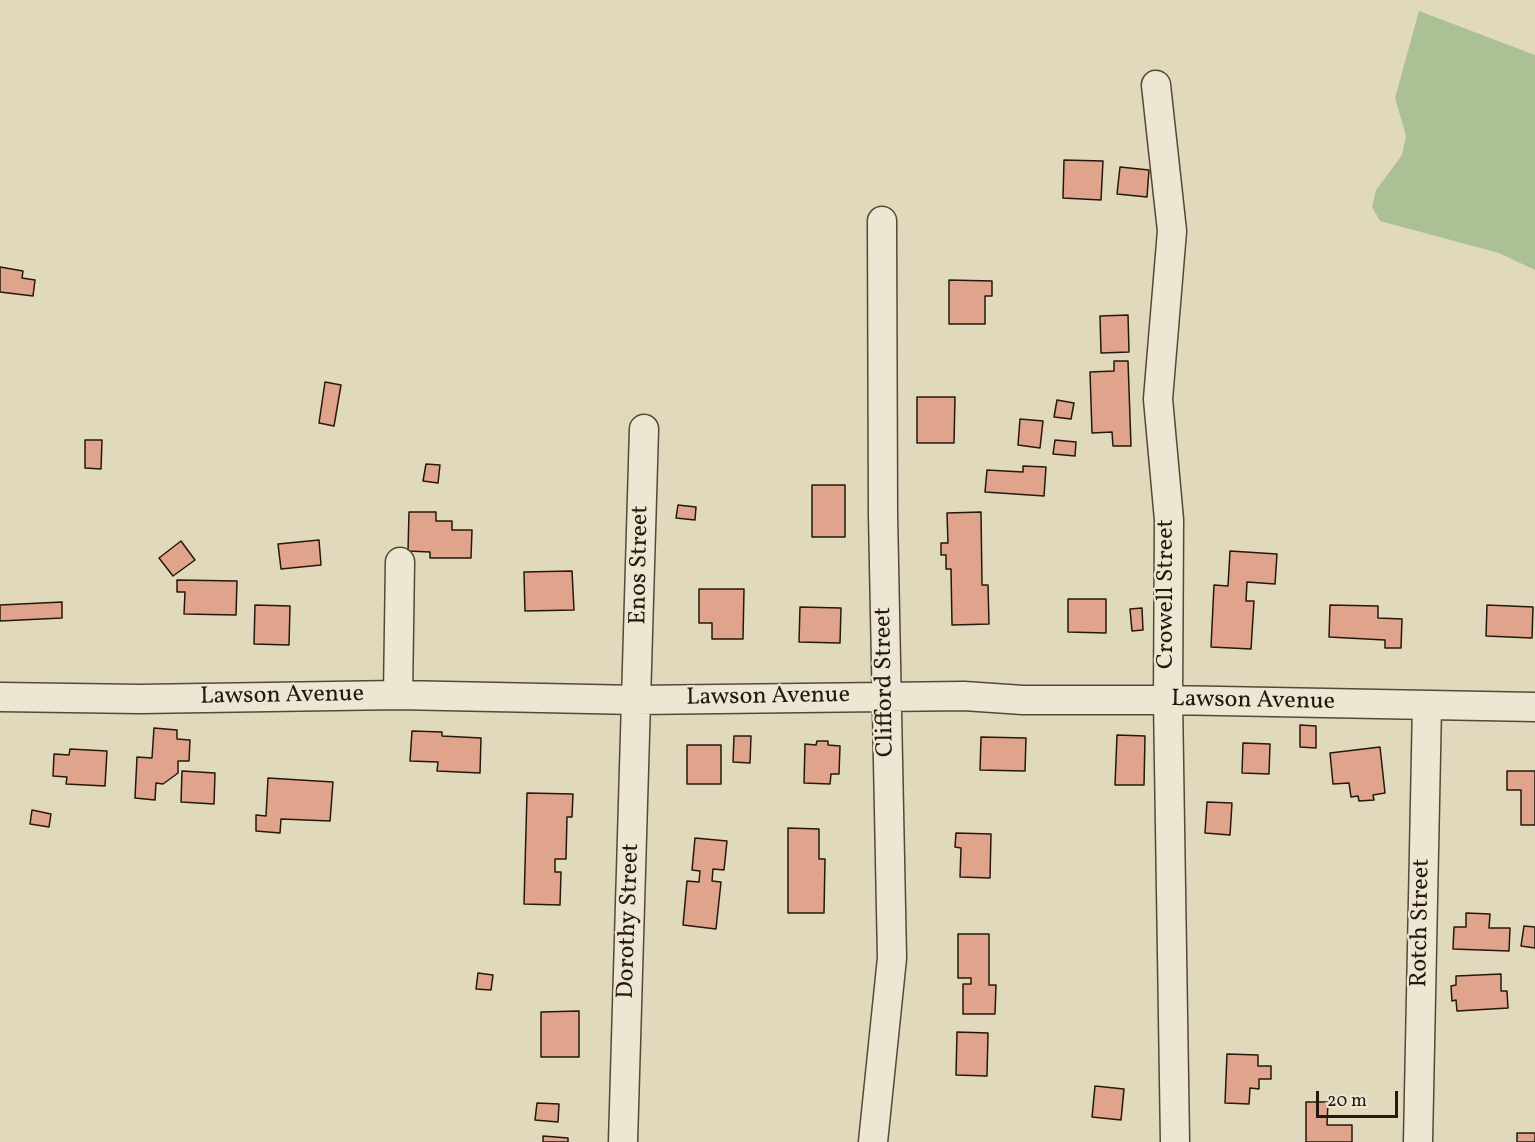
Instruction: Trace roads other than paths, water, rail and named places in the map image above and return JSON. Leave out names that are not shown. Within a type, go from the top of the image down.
[{"type":"street","name":"Crowell Street","points":[[1156,85],[1172,231],[1158,399],[1169,520],[1168,700],[1175,1142]]},
{"type":"street","name":"Clifford Street","points":[[873,1142],[892,958],[885,696],[882,221]]},
{"type":"street","name":"Enos Street","points":[[637,700],[644,429]]},
{"type":"street","points":[[398,695],[400,562]]},
{"type":"street","name":"Lawson Avenue","points":[[0,697],[140,699],[398,695],[637,700],[964,696],[1023,700],[1168,700],[1535,707]]},
{"type":"street","name":"Dorothy Street","points":[[623,1142],[637,700]]},
{"type":"street","name":"Rotch Street","points":[[1418,1142],[1426,705]]}]
